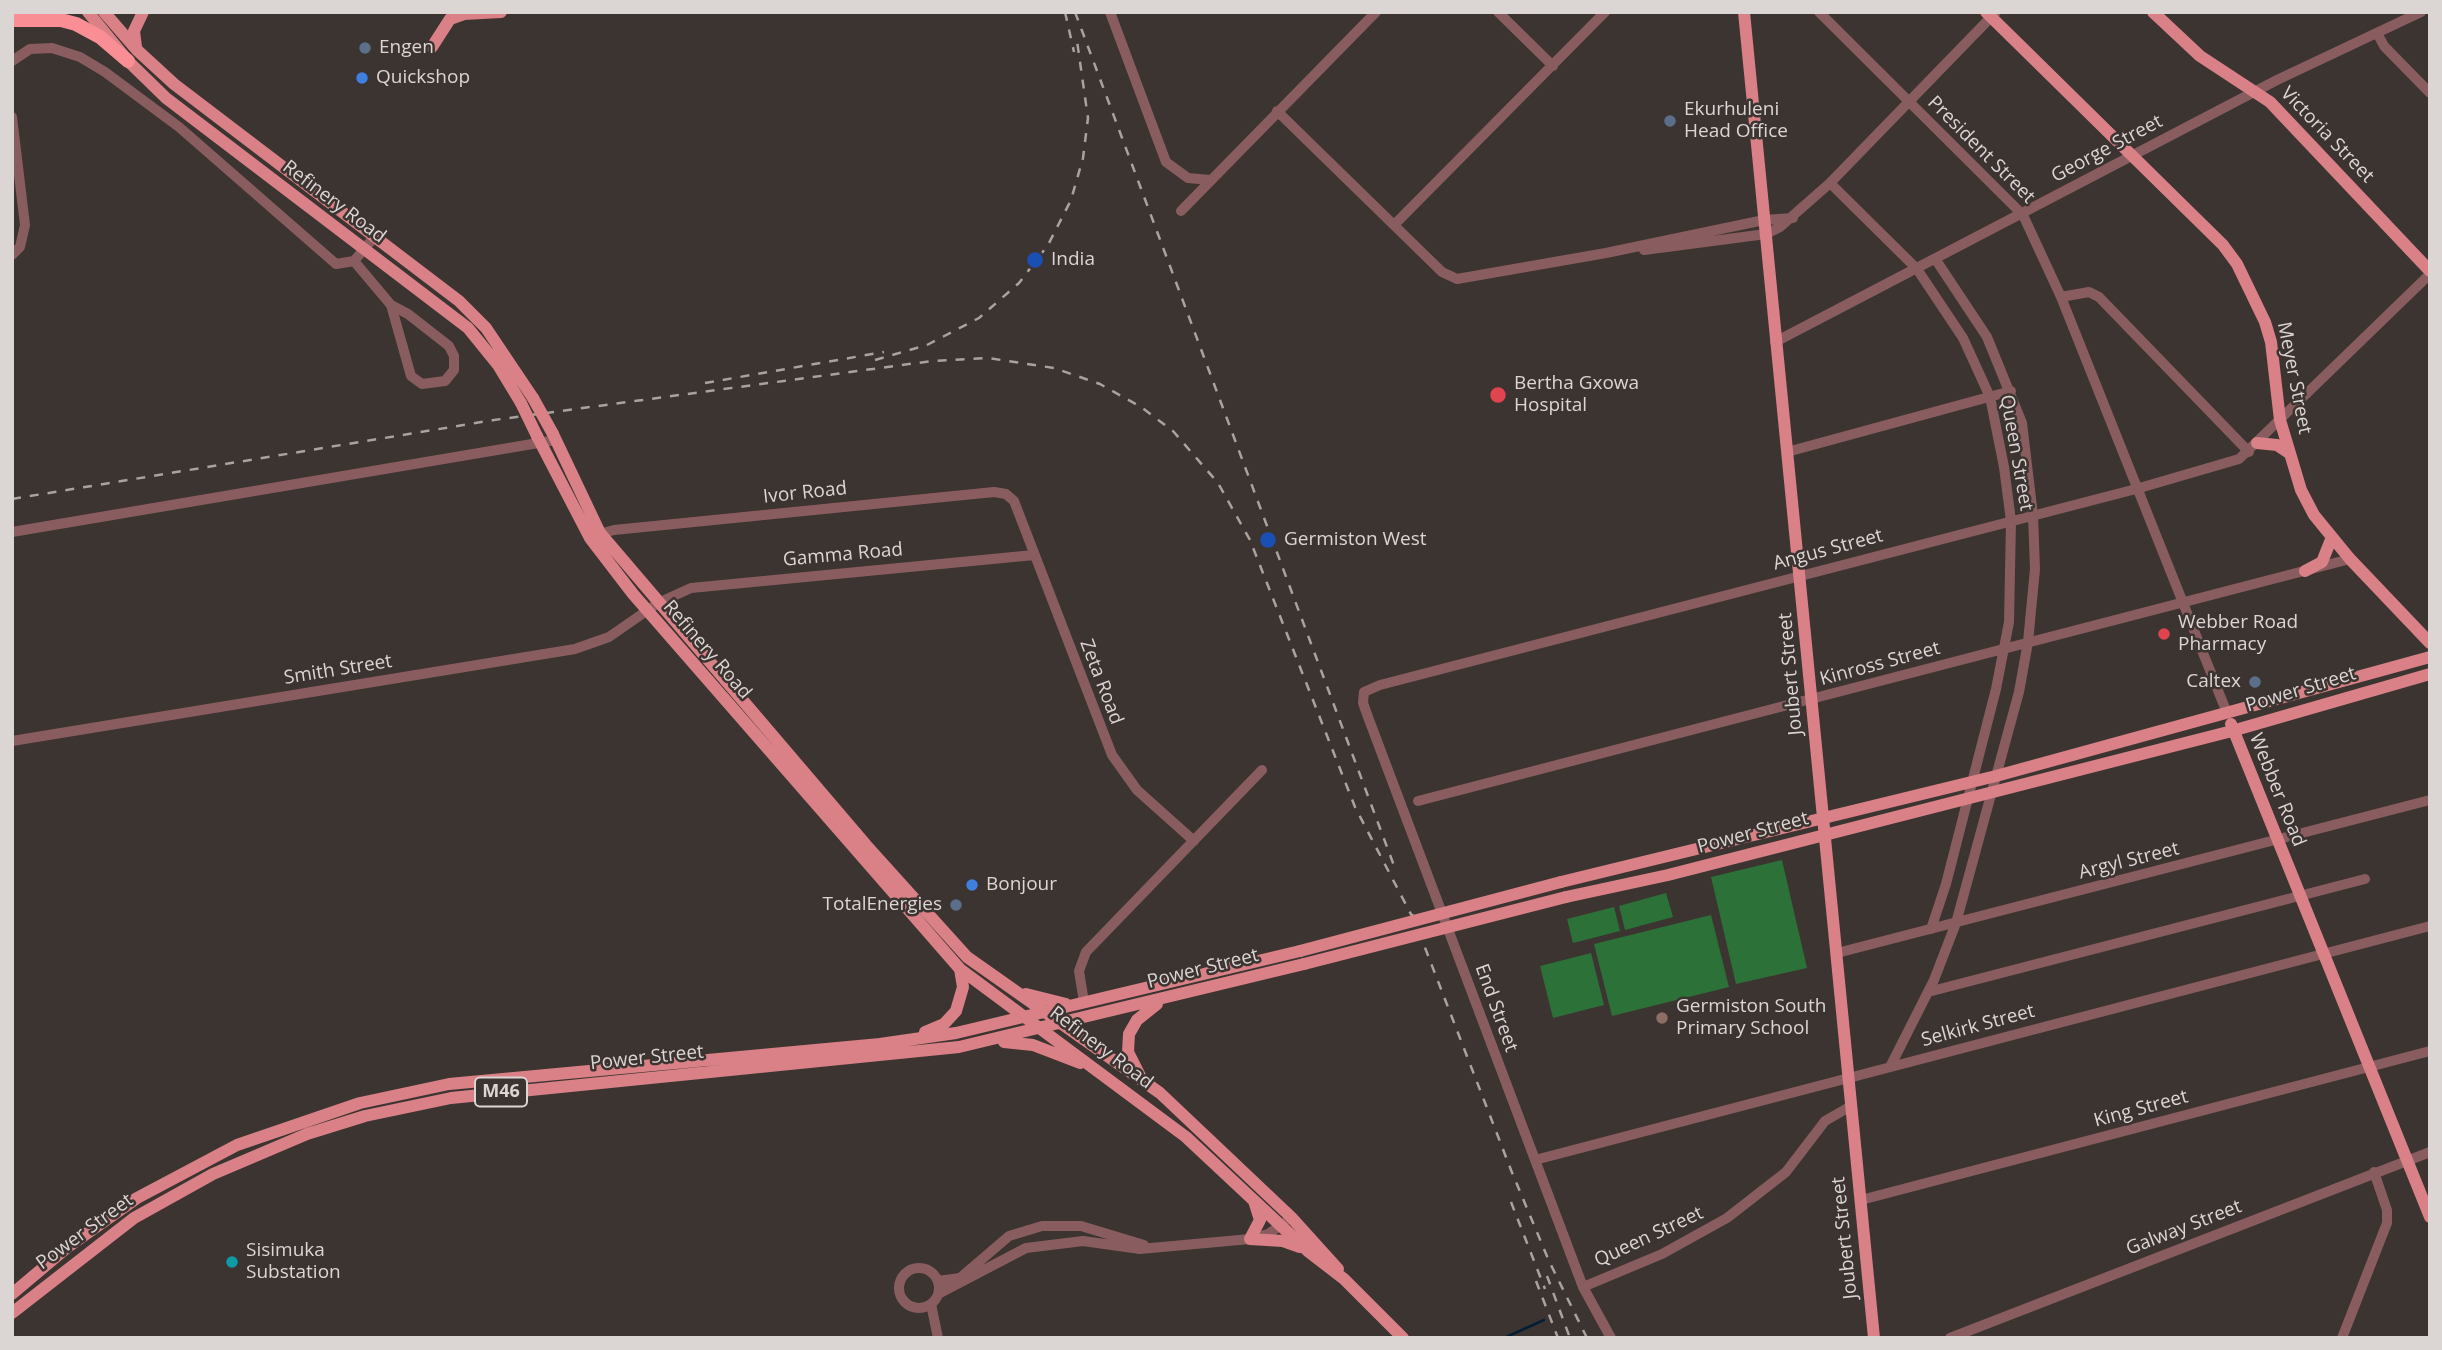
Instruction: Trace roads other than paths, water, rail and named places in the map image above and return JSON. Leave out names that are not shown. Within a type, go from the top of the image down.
[{"type":"highway","points":[[12,20],[62,12]]},
{"type":"highway","points":[[12,20],[61,20],[76,24],[132,55]]},
{"type":"main road","name":"Refinery Road","points":[[88,12],[132,55],[376,235],[459,301],[486,327],[527,401],[538,439],[595,535],[652,607],[821,799],[960,969],[1083,1057],[1105,1077],[1186,1137],[1286,1221],[1310,1252],[1344,1279]]},
{"type":"main road","name":"Refinery Road","points":[[104,12],[132,55],[166,98],[429,296],[475,337],[554,437],[595,535]]},
{"type":"main road","points":[[132,55],[134,31],[143,12]]},
{"type":"main road","points":[[432,47],[450,19],[464,14],[501,12]]},
{"type":"main road","name":"Joubert Street","points":[[1744,12],[1875,1336]]},
{"type":"main road","name":"Victoria Street","points":[[2153,12],[2200,56],[2270,102],[2430,272]]},
{"type":"main road","name":"Meyer Street","points":[[1991,14],[2223,245],[2248,283],[2271,342],[2280,420],[2301,490],[2314,515],[2350,559],[2430,643]]},
{"type":"main road","points":[[475,337],[486,327]]},
{"type":"main road","points":[[2253,448],[2277,445],[2289,453]]},
{"type":"main road","points":[[2305,571],[2322,562],[2332,537]]},
{"type":"main road","name":"Power Street","points":[[15,1291],[69,1246],[138,1198],[237,1145],[360,1103],[449,1084],[881,1055],[989,1041],[1163,999],[1561,882],[1996,776],[2430,657]]},
{"type":"main road","name":"Power Street","points":[[12,1313],[134,1218],[213,1174],[307,1134],[365,1116],[451,1098],[615,1073],[956,1033],[1079,1003],[1302,958],[1668,875],[1991,790],[2232,731],[2430,674]]},
{"type":"main road","name":"Webber Road","points":[[2227,713],[2430,1217]]},
{"type":"main road","name":"Refinery Road","points":[[821,799],[967,957],[1170,1103],[1404,1338]]},
{"type":"main road","points":[[880,1044],[936,1028],[951,1019],[961,995],[960,969]]},
{"type":"main road","points":[[1013,989],[1047,1000],[1079,1003]]},
{"type":"main road","points":[[1143,1081],[1128,1052],[1129,1034],[1145,1011],[1163,999]]},
{"type":"main road","points":[[989,1041],[1027,1043],[1052,1050],[1105,1077]]},
{"type":"main road","points":[[360,1103],[365,1116]]},
{"type":"main road","points":[[1251,1194],[1260,1220],[1250,1239],[1283,1241],[1310,1252]]},
{"type":"main road","points":[[15,1291],[24,1301]]},
{"type":"street","points":[[1110,12],[1166,162],[1188,178],[1210,180]]},
{"type":"street","points":[[1181,211],[1376,12]]},
{"type":"street","points":[[1498,12],[1553,66]]},
{"type":"street","points":[[1394,225],[1605,12]]},
{"type":"street","name":"President Street","points":[[1819,12],[2023,215],[2061,297]]},
{"type":"street","name":"George Street","points":[[1775,342],[2255,92],[2421,12]]},
{"type":"street","points":[[1606,253],[1766,234],[1793,218],[1909,103],[1991,14]]},
{"type":"street","points":[[2377,33],[2384,46],[2430,93]]},
{"type":"street","points":[[12,61],[17,53],[52,48],[64,50],[105,72],[179,127],[329,259],[344,265],[354,261],[376,235]]},
{"type":"street","points":[[1277,111],[1442,272],[1457,279],[1606,253],[1764,220],[1793,218]]},
{"type":"street","points":[[12,117],[25,225],[20,247],[12,254]]},
{"type":"street","name":"Queen Street","points":[[1830,183],[1917,269],[1964,338],[1990,397],[2011,521],[2011,586],[2003,649],[1968,797]]},
{"type":"street","name":"Queen Street","points":[[1936,260],[1987,337],[2011,391],[2022,423],[2033,515],[2035,569],[2028,642],[2019,692],[1991,790]]},
{"type":"street","points":[[354,261],[391,305],[408,314],[449,346],[454,356],[454,370],[445,381],[422,384],[411,376],[391,305]]},
{"type":"street","name":"Angus Street","points":[[1369,688],[2225,464],[2253,448],[2430,272]]},
{"type":"street","points":[[2061,297],[2089,292],[2099,297],[2253,448]]},
{"type":"street","name":"Webber Road","points":[[2061,297],[2227,713]]},
{"type":"street","points":[[1787,452],[2011,391]]},
{"type":"street","points":[[12,532],[554,437]]},
{"type":"street","name":"Ivor Road","points":[[595,535],[994,492],[1011,497],[1017,509]]},
{"type":"street","name":"Zeta Road","points":[[1017,509],[1112,755],[1137,790],[1194,841]]},
{"type":"street","name":"Gamma Road","points":[[652,607],[685,590],[712,585],[1034,555]]},
{"type":"street","name":"Kinross Street","points":[[1418,801],[2350,559]]},
{"type":"street","name":"Smith Street","points":[[12,741],[575,649],[610,637],[652,607]]},
{"type":"street","name":"End Street","points":[[1369,688],[1363,697],[1367,717],[1583,1287],[1611,1338]]},
{"type":"street","points":[[1079,1003],[1079,971],[1086,952],[1262,770]]},
{"type":"street","points":[[1891,1067],[1928,992],[1955,923],[1991,790]]},
{"type":"street","points":[[1931,929],[1968,797]]},
{"type":"street","name":"Argyl Street","points":[[1836,953],[2430,800]]},
{"type":"street","points":[[1928,992],[2365,879]]},
{"type":"street","name":"Selkirk Street","points":[[1535,1160],[2430,926]]},
{"type":"street","name":"King Street","points":[[1861,1200],[2430,1051]]},
{"type":"street","name":"Queen Street","points":[[1583,1287],[1672,1250],[1738,1211],[1786,1172],[1819,1126],[1852,1106]]},
{"type":"street","name":"Galway Street","points":[[1950,1338],[2430,1152]]},
{"type":"street","points":[[2342,1338],[2387,1223],[2387,1210],[2374,1172]]},
{"type":"street","points":[[938,1294],[938,1281],[930,1271],[918,1268],[906,1272],[900,1281],[899,1292],[906,1304],[919,1308],[931,1304],[938,1294],[970,1280],[1016,1252],[1068,1242],[1140,1249],[1250,1239],[1268,1234],[1286,1221]]},
{"type":"street","points":[[938,1281],[960,1278],[1009,1236],[1021,1230],[1066,1225],[1093,1228],[1153,1248]]},
{"type":"street","points":[[1066,1225],[1068,1242]]},
{"type":"street","points":[[931,1304],[938,1338]]},
{"type":"waterway","points":[[1504,1338],[1544,1320]]},
{"type":"railway","points":[[1065,12],[1074,52]]},
{"type":"railway","points":[[1075,12],[1396,871]]},
{"type":"railway","points":[[875,360],[927,345],[979,318],[1019,283],[1048,245],[1071,200],[1083,158],[1088,118],[1077,41]]},
{"type":"railway","points":[[705,383],[884,352]]},
{"type":"railway","points":[[12,499],[494,420],[932,361],[988,358],[1054,368],[1100,384],[1141,407],[1173,431],[1218,483],[1250,540],[1355,807],[1415,922]]},
{"type":"railway","points":[[1412,914],[1511,1170],[1549,1261],[1587,1338]]},
{"type":"railway","points":[[1511,1202],[1545,1289]]},
{"type":"railway","points":[[1547,1276],[1570,1338]]},
{"type":"railway","points":[[1536,1281],[1558,1338]]},
{"type":"place","name":"Engen","points":[[365,48]]},
{"type":"place","name":"Quickshop","points":[[362,78]]},
{"type":"place","name":"Ekurhuleni Head Office","points":[[1670,121]]},
{"type":"place","name":"India","points":[[1035,260]]},
{"type":"place","name":"Bertha Gxowa Hospital","points":[[1498,395]]},
{"type":"place","name":"Germiston West","points":[[1268,540]]},
{"type":"place","name":"Webber Road Pharmacy","points":[[2164,634]]},
{"type":"place","name":"Caltex","points":[[2255,682]]},
{"type":"place","name":"Bonjour","points":[[972,885]]},
{"type":"place","name":"TotalEnergies","points":[[956,905]]},
{"type":"place","name":"Germiston South Primary School","points":[[1662,1018]]},
{"type":"place","name":"Sisimuka Substation","points":[[232,1262]]}]
